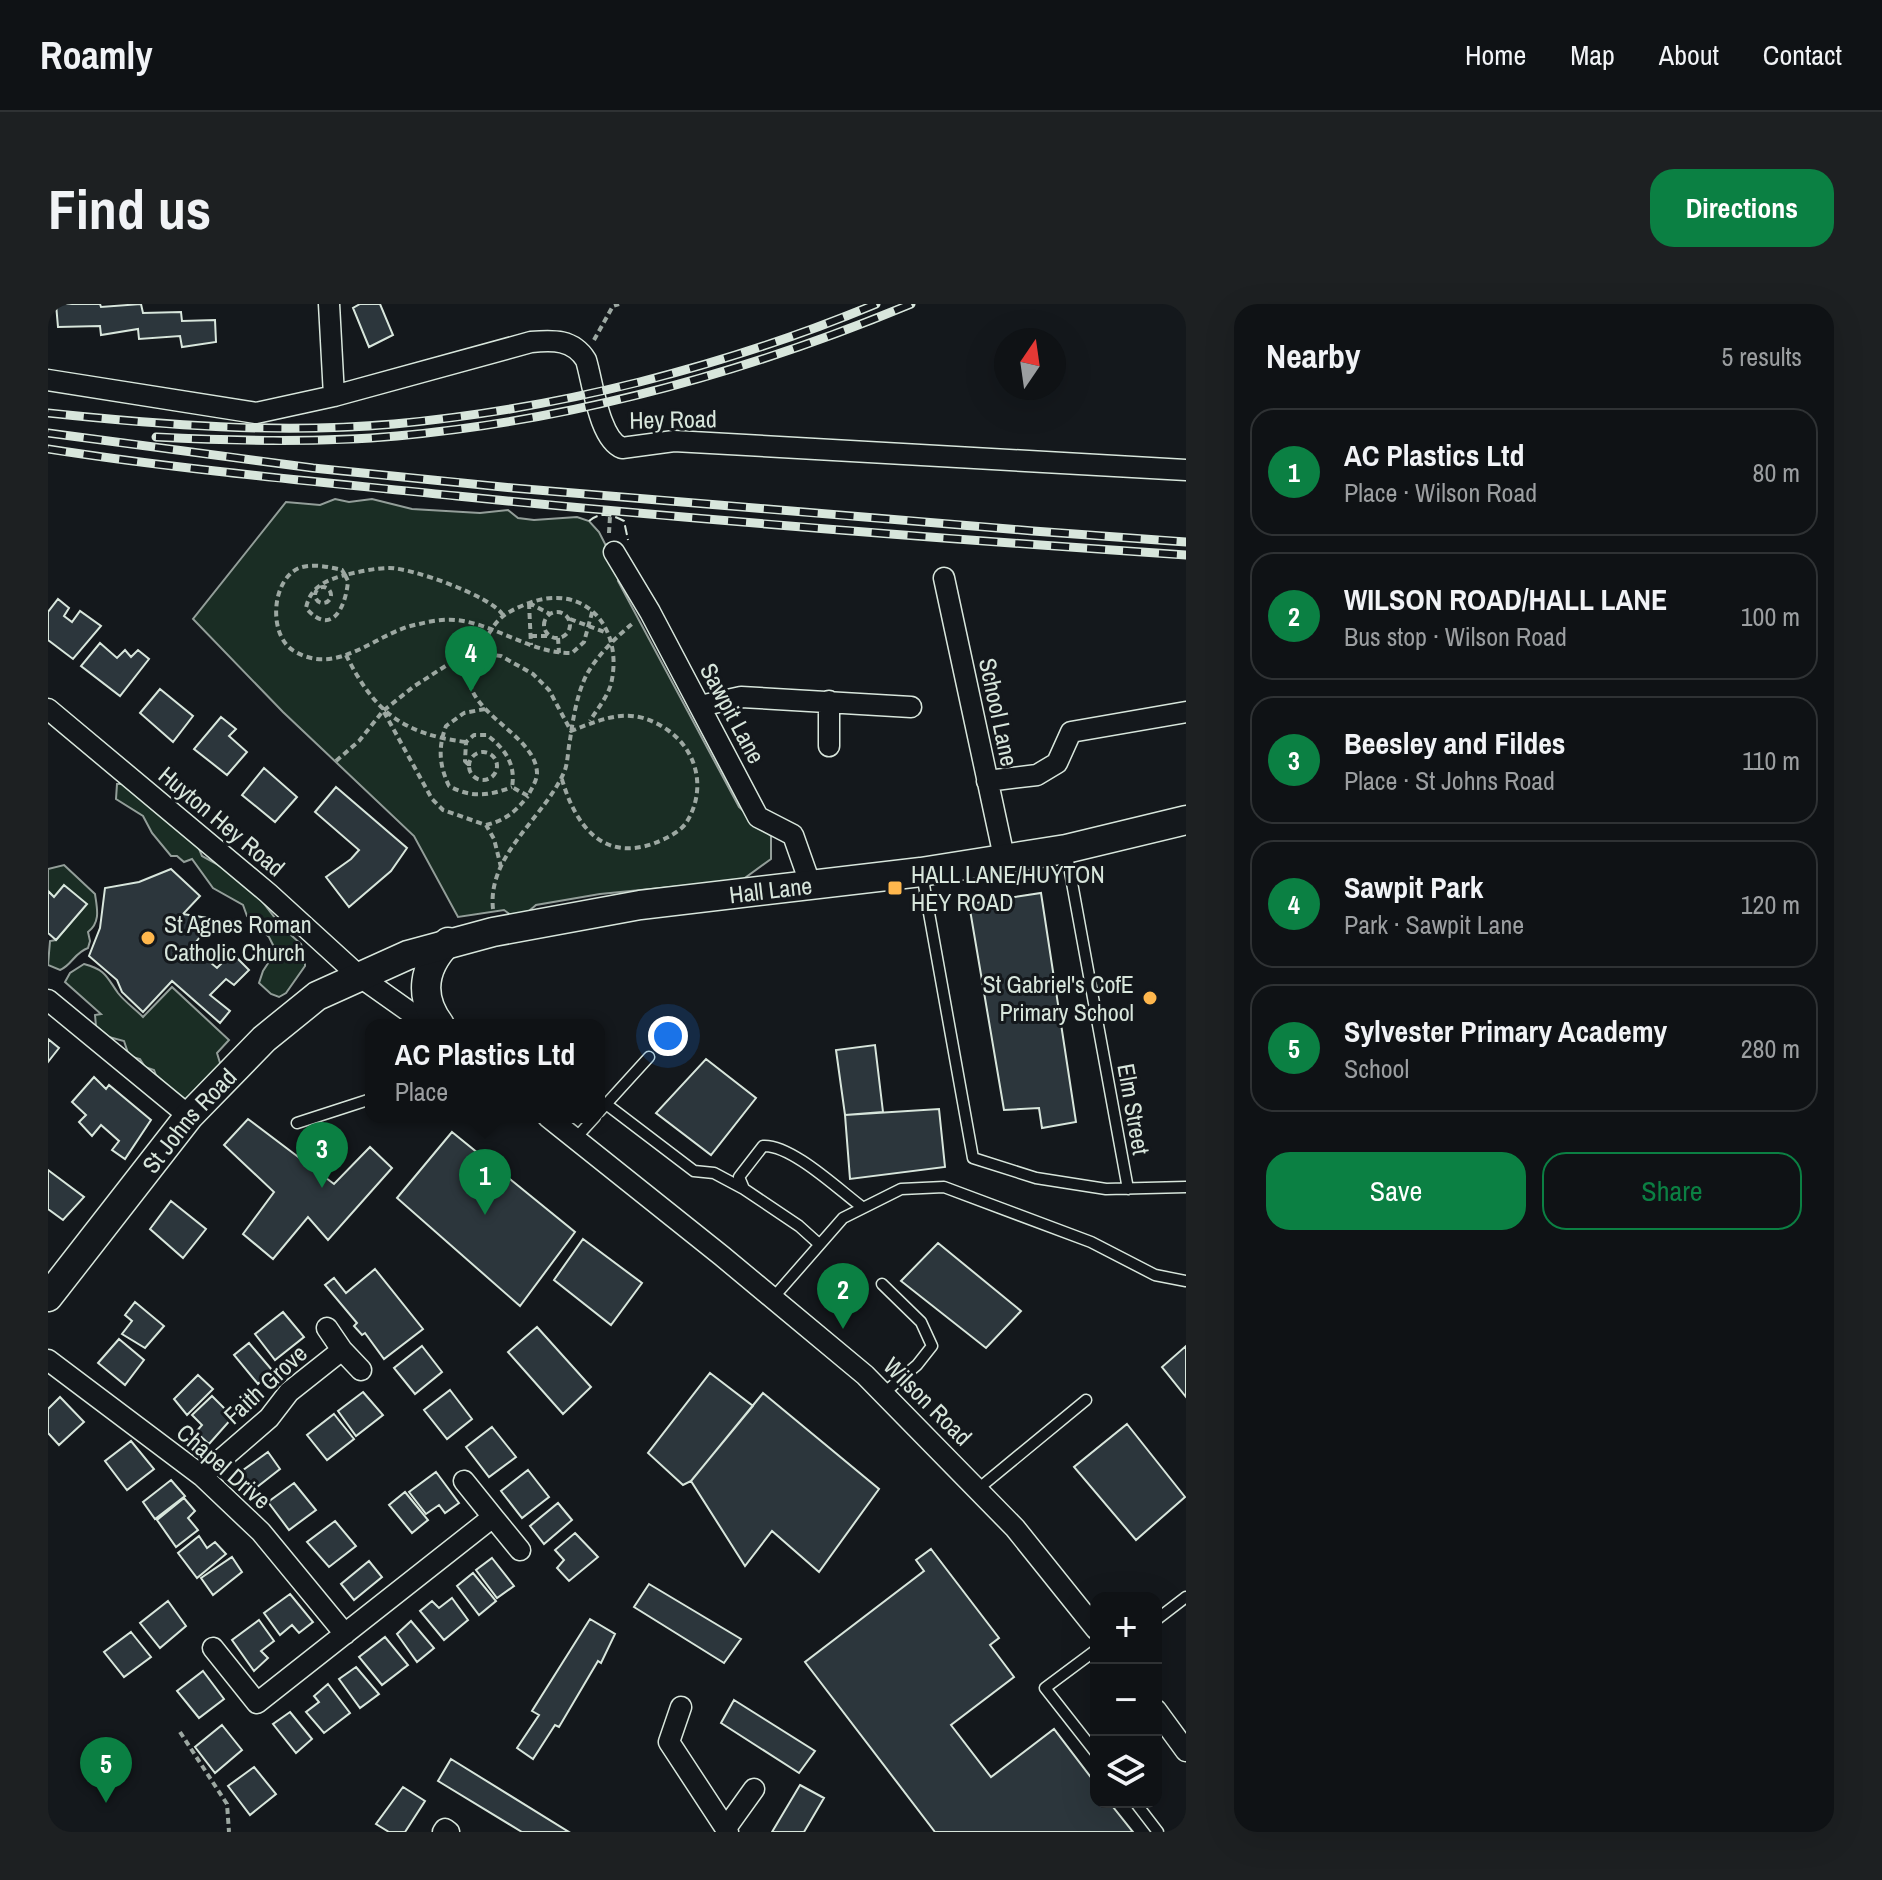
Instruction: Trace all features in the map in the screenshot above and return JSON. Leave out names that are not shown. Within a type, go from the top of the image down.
[{"type":"street","points":[[329,304],[334,396]]},
{"type":"street","points":[[48,380],[256,413],[334,396],[531,342],[562,342],[580,352]]},
{"type":"street","name":"Hey Road","points":[[580,352],[589,371],[605,431],[615,445],[622,448],[674,441],[1186,470]]},
{"type":"street","name":"Sawpit Lane","points":[[614,552],[650,612],[758,817],[793,835],[811,886]]},
{"type":"street","name":"School Lane","points":[[944,578],[1004,857]]},
{"type":"street","points":[[700,706],[741,697],[911,707]]},
{"type":"street","points":[[829,701],[829,746]]},
{"type":"street","name":"Huyton Hey Road","points":[[48,709],[268,893],[359,976]]},
{"type":"street","points":[[987,781],[1037,775],[1057,763],[1071,732],[1186,712]]},
{"type":"street","name":"Hall Lane","points":[[359,976],[408,955],[493,932],[640,905],[921,872],[1066,849],[1186,820]]},
{"type":"street","points":[[437,1019],[427,1002],[425,983],[428,968],[448,942]]},
{"type":"street","points":[[359,976],[420,1019]]},
{"type":"street","name":"St Johns Road","points":[[52,1283],[189,1116],[264,1039],[317,996],[359,976]]},
{"type":"street","points":[[48,1000],[189,1116]]},
{"type":"street","name":"Wilson Road","points":[[555,1123],[773,1298],[884,1393],[1015,1528],[1090,1622]]},
{"type":"street","points":[[327,1328],[342,1350]]},
{"type":"street","name":"Faith Grove","points":[[202,1476],[269,1418],[289,1392],[342,1350],[361,1370]]},
{"type":"street","name":"Chapel Drive","points":[[48,1360],[202,1476],[261,1532],[345,1634]]},
{"type":"street","points":[[464,1481],[520,1550]]},
{"type":"street","points":[[213,1648],[257,1703],[493,1517]]},
{"type":"street","points":[[681,1707],[669,1742],[727,1830],[754,1789]]},
{"type":"street","points":[[1162,1718],[1186,1751]]},
{"type":"street","points":[[443,1832],[445,1829],[449,1832]]},
{"type":"lane","name":"Elm Street","points":[[1066,849],[1128,1189]]},
{"type":"lane","points":[[921,872],[973,1158],[1036,1178],[1106,1189],[1186,1187]]},
{"type":"lane","points":[[605,1106],[649,1057]]},
{"type":"lane","points":[[297,1123],[365,1101]]},
{"type":"lane","points":[[605,1109],[694,1171],[714,1173],[744,1189],[799,1226],[819,1244]]},
{"type":"lane","points":[[575,1139],[590,1123]]},
{"type":"lane","points":[[744,1189],[739,1177],[763,1146],[772,1145],[792,1155],[862,1207]]},
{"type":"lane","points":[[773,1298],[843,1218],[901,1189],[944,1187],[1091,1242],[1155,1275],[1186,1281]]},
{"type":"lane","points":[[882,1284],[921,1322],[932,1346],[917,1365],[884,1393]]},
{"type":"lane","points":[[978,1489],[1086,1400]]},
{"type":"lane","points":[[1162,1615],[1186,1597]]},
{"type":"lane","points":[[1090,1654],[1045,1688],[1090,1745]]},
{"type":"lane","points":[[1140,1808],[1158,1832]]},
{"type":"path","points":[[580,352],[592,342],[613,306],[619,304]]},
{"type":"path","points":[[503,615],[499,608],[473,594],[390,568],[345,575],[319,587],[308,599],[306,608],[323,620],[343,610],[348,581],[345,575],[342,570],[315,566],[300,568],[286,579],[280,590],[277,614],[286,645],[296,653],[326,661],[415,624],[458,620],[531,645],[559,653],[572,653],[584,642],[593,609]]},
{"type":"path","points":[[346,655],[360,681],[383,711],[432,799],[443,810],[486,825],[501,822],[513,814],[528,796],[537,775],[530,755],[514,734],[485,709],[471,684],[473,662],[503,615],[546,597],[566,597],[593,609],[608,633],[613,664],[611,685],[589,724]]},
{"type":"path","points":[[529,603],[550,614],[561,613],[608,633]]},
{"type":"path","points":[[529,603],[531,645]]},
{"type":"path","points":[[493,932],[491,893],[501,867],[547,801],[565,769],[571,731],[587,674],[610,645],[650,612]]},
{"type":"path","points":[[550,614],[544,626],[550,636]]},
{"type":"path","points":[[531,636],[558,638],[569,631],[568,618]]},
{"type":"path","points":[[558,638],[559,653]]},
{"type":"path","points":[[336,761],[359,741],[383,711],[439,668],[461,656],[478,653],[501,656],[533,674],[549,690],[571,731]]},
{"type":"path","points":[[485,709],[464,713],[446,726],[442,737],[441,764],[449,786],[461,792],[485,795],[512,787],[528,796]]},
{"type":"path","points":[[383,711],[413,728],[466,742]]},
{"type":"path","points":[[561,776],[574,812],[604,844],[621,849],[664,840],[685,826],[697,798],[698,774],[692,756],[677,736],[652,719],[619,714],[571,731]]},
{"type":"path","points":[[468,764],[475,754],[485,752],[496,761],[497,771],[491,778],[482,781],[471,775],[465,761],[466,742],[474,735],[487,735],[498,744],[510,762],[514,777],[512,787]]},
{"type":"path","points":[[486,825],[494,839],[501,867]]},
{"type":"path","points":[[180,1732],[227,1804],[229,1832]]},
{"type":"green space","points":[[335,499],[349,502],[372,499],[412,509],[480,513],[508,510],[518,518],[577,517],[589,521],[599,532],[622,577],[618,581],[739,807],[771,836],[771,859],[742,880],[600,894],[536,905],[515,918],[504,910],[458,917],[414,836],[283,712],[193,619],[286,502],[320,505]]},
{"type":"green space","points":[[117,784],[126,784],[195,839],[202,856],[224,868],[258,896],[282,927],[301,944],[305,966],[286,993],[279,997],[259,983],[276,951],[269,937],[247,916],[243,905],[213,888],[192,859],[184,862],[177,856],[171,856],[143,816],[116,799]]},
{"type":"green space","points":[[64,865],[95,894],[97,914],[95,924],[88,932],[88,948],[60,970],[48,965],[50,941],[56,940],[86,904],[54,897],[48,891],[48,869]]},
{"type":"green space","points":[[84,964],[105,974],[121,996],[143,1017],[172,987],[229,1040],[217,1053],[221,1066],[187,1099],[182,1099],[154,1070],[145,1067],[140,1059],[129,1056],[124,1041],[109,1037],[96,1026],[95,1015],[101,1014],[65,982],[70,973]]},
{"type":"building","points":[[56,304],[100,304],[101,307],[141,304],[143,313],[181,312],[182,321],[215,320],[216,342],[182,347],[180,336],[139,339],[138,329],[101,335],[100,326],[58,327]]},
{"type":"building","points":[[360,304],[380,304],[393,335],[369,347],[353,308]]},
{"type":"building","points":[[58,599],[69,608],[64,616],[72,622],[80,611],[101,626],[73,659],[48,640],[48,612]]},
{"type":"building","points":[[100,643],[117,658],[125,650],[131,657],[138,650],[149,659],[120,696],[81,666]]},
{"type":"building","points":[[160,689],[193,716],[173,742],[140,713]]},
{"type":"building","points":[[221,717],[236,729],[229,736],[247,752],[227,775],[194,749]]},
{"type":"building","points":[[264,768],[297,797],[275,822],[242,795]]},
{"type":"building","points":[[336,787],[407,848],[391,871],[349,907],[326,877],[359,850],[315,812]]},
{"type":"building","name":"St Agnes Roman Catholic Church","points":[[171,869],[200,896],[183,914],[214,919],[192,947],[217,968],[232,953],[249,970],[234,985],[226,979],[210,995],[230,1011],[220,1023],[172,981],[143,1012],[122,992],[117,980],[89,956],[100,928],[105,888],[139,882]]},
{"type":"building","points":[[64,885],[87,904],[56,940],[48,933],[48,891],[54,897]]},
{"type":"building","points":[[1041,893],[1076,1122],[1042,1128],[1039,1108],[1004,1110],[969,904]]},
{"type":"building","points":[[48,1039],[59,1048],[48,1062]]},
{"type":"building","points":[[875,1045],[883,1112],[845,1115],[836,1050]]},
{"type":"building","points":[[706,1059],[756,1098],[711,1155],[656,1113]]},
{"type":"building","points":[[94,1077],[106,1089],[109,1085],[151,1120],[125,1159],[112,1150],[119,1141],[101,1125],[92,1136],[79,1122],[86,1115],[72,1102]]},
{"type":"building","points":[[939,1109],[945,1167],[850,1179],[845,1115]]},
{"type":"building","points":[[248,1119],[334,1184],[370,1147],[392,1168],[328,1240],[308,1217],[273,1259],[243,1234],[274,1192],[224,1145]]},
{"type":"building","points":[[452,1132],[575,1232],[520,1306],[397,1198]]},
{"type":"building","points":[[48,1170],[84,1197],[63,1220],[48,1209]]},
{"type":"building","points":[[171,1201],[206,1229],[183,1258],[150,1229]]},
{"type":"building","points":[[583,1239],[642,1283],[611,1325],[554,1280]]},
{"type":"building","points":[[938,1243],[1021,1311],[986,1348],[901,1281]]},
{"type":"building","points":[[375,1269],[423,1329],[384,1359],[365,1333],[362,1335],[354,1326],[357,1323],[325,1285],[334,1278],[346,1293]]},
{"type":"building","points":[[135,1302],[164,1326],[145,1348],[122,1334],[132,1321],[125,1315]]},
{"type":"building","points":[[283,1312],[304,1337],[275,1360],[255,1334]]},
{"type":"building","points":[[537,1327],[591,1387],[563,1414],[508,1352]]},
{"type":"building","points":[[119,1339],[144,1360],[125,1385],[98,1363]]},
{"type":"building","points":[[249,1343],[272,1370],[258,1384],[234,1355]]},
{"type":"building","points":[[422,1346],[442,1372],[415,1394],[394,1368]]},
{"type":"building","points":[[1186,1346],[1186,1397],[1162,1367]]},
{"type":"building","points":[[710,1373],[753,1406],[691,1481],[683,1485],[648,1453]]},
{"type":"building","points":[[198,1375],[213,1389],[187,1415],[174,1399]]},
{"type":"building","points":[[450,1390],[472,1419],[447,1439],[424,1410]]},
{"type":"building","points":[[363,1392],[383,1415],[356,1436],[338,1411]]},
{"type":"building","points":[[763,1393],[879,1489],[819,1572],[772,1531],[745,1566],[691,1481]]},
{"type":"building","points":[[212,1396],[233,1417],[209,1444],[196,1432],[202,1425],[192,1415]]},
{"type":"building","points":[[60,1397],[84,1422],[59,1445],[48,1433],[48,1409]]},
{"type":"building","points":[[334,1414],[354,1439],[327,1460],[307,1435]]},
{"type":"building","points":[[1127,1424],[1185,1497],[1136,1540],[1074,1467]]},
{"type":"building","points":[[492,1427],[516,1457],[489,1477],[466,1447]]},
{"type":"building","points":[[131,1441],[154,1469],[127,1490],[105,1461]]},
{"type":"building","points":[[268,1452],[280,1469],[252,1491],[239,1473]]},
{"type":"building","points":[[528,1470],[549,1497],[522,1518],[501,1491]]},
{"type":"building","points":[[436,1472],[459,1503],[445,1513],[439,1505],[426,1514],[409,1492]]},
{"type":"building","points":[[171,1480],[185,1496],[155,1519],[143,1502]]},
{"type":"building","points":[[294,1483],[316,1510],[289,1530],[268,1502]]},
{"type":"building","points":[[405,1492],[428,1520],[412,1533],[389,1505]]},
{"type":"building","points":[[184,1498],[195,1511],[188,1518],[198,1530],[176,1547],[157,1520]]},
{"type":"building","points":[[558,1503],[572,1520],[544,1544],[530,1526]]},
{"type":"building","points":[[335,1521],[356,1546],[329,1567],[307,1542]]},
{"type":"building","points":[[575,1533],[598,1557],[569,1581],[557,1568],[564,1560],[555,1550]]},
{"type":"building","points":[[199,1536],[207,1548],[215,1542],[226,1554],[197,1578],[178,1553]]},
{"type":"building","points":[[931,1549],[999,1638],[990,1645],[1014,1677],[951,1725],[991,1777],[1054,1729],[1090,1776],[1090,1808],[1114,1808],[1133,1832],[935,1832],[805,1662],[924,1571],[916,1560]]},
{"type":"building","points":[[232,1557],[242,1572],[213,1595],[201,1578]]},
{"type":"building","points":[[492,1558],[514,1586],[497,1598],[476,1570]]},
{"type":"building","points":[[369,1561],[382,1577],[354,1600],[341,1584]]},
{"type":"building","points":[[473,1573],[496,1601],[479,1615],[457,1586]]},
{"type":"building","points":[[649,1584],[741,1639],[724,1663],[634,1607]]},
{"type":"building","points":[[290,1594],[313,1622],[299,1633],[292,1625],[280,1635],[264,1613]]},
{"type":"building","points":[[452,1598],[468,1620],[444,1640],[420,1611],[432,1601],[439,1608]]},
{"type":"building","points":[[168,1601],[186,1626],[160,1648],[140,1623]]},
{"type":"building","points":[[590,1619],[615,1634],[601,1663],[598,1661],[559,1727],[555,1725],[533,1759],[517,1748],[539,1715],[532,1711]]},
{"type":"building","points":[[259,1620],[274,1641],[261,1651],[268,1658],[254,1671],[232,1640]]},
{"type":"building","points":[[411,1621],[434,1648],[417,1662],[397,1634]]},
{"type":"building","points":[[131,1632],[151,1657],[124,1677],[104,1652]]},
{"type":"building","points":[[385,1637],[408,1665],[382,1685],[359,1657]]},
{"type":"building","points":[[356,1667],[379,1694],[360,1708],[339,1679]]},
{"type":"building","points":[[203,1671],[224,1699],[199,1718],[177,1691]]},
{"type":"building","points":[[328,1684],[350,1713],[324,1733],[306,1712],[319,1702],[314,1696]]},
{"type":"building","points":[[734,1700],[815,1751],[799,1773],[721,1723]]},
{"type":"building","points":[[290,1712],[312,1739],[296,1753],[273,1724]]},
{"type":"building","points":[[222,1725],[242,1750],[215,1773],[195,1747]]},
{"type":"building","points":[[451,1759],[569,1832],[522,1832],[438,1781]]},
{"type":"building","points":[[254,1767],[276,1794],[250,1815],[228,1786]]},
{"type":"building","points":[[800,1785],[824,1798],[804,1832],[772,1832]]},
{"type":"building","points":[[403,1787],[425,1801],[405,1832],[389,1832],[376,1824]]},
{"type":"railway","points":[[48,413],[264,428],[351,427],[456,417],[578,396],[700,366],[818,327],[876,304]]},
{"type":"railway","points":[[156,437],[337,440],[463,429],[529,418],[659,390],[723,371],[849,329],[911,304]]},
{"type":"railway","points":[[48,433],[313,468],[513,488],[1186,542]]},
{"type":"railway","points":[[48,449],[252,475],[548,505],[1186,555]]},
{"type":"fence","points":[[589,521],[602,515],[620,519],[624,521],[628,540]]},
{"type":"place","name":"Sawpit Park","points":[[471,692]]},
{"type":"place","name":"HALL LANE/HUYTON HEY ROAD","points":[[895,888]]},
{"type":"place","name":"St Agnes Roman Catholic Church","points":[[148,938]]},
{"type":"place","name":"St Gabriel's CofE Primary School","points":[[1150,998]]},
{"type":"place","name":"Beesley and Fildes","points":[[322,1188]]},
{"type":"place","name":"AC Plastics Ltd","points":[[485,1215]]},
{"type":"place","name":"WILSON ROAD/HALL LANE","points":[[843,1329]]},
{"type":"place","name":"Sylvester Primary Academy","points":[[106,1803]]}]
